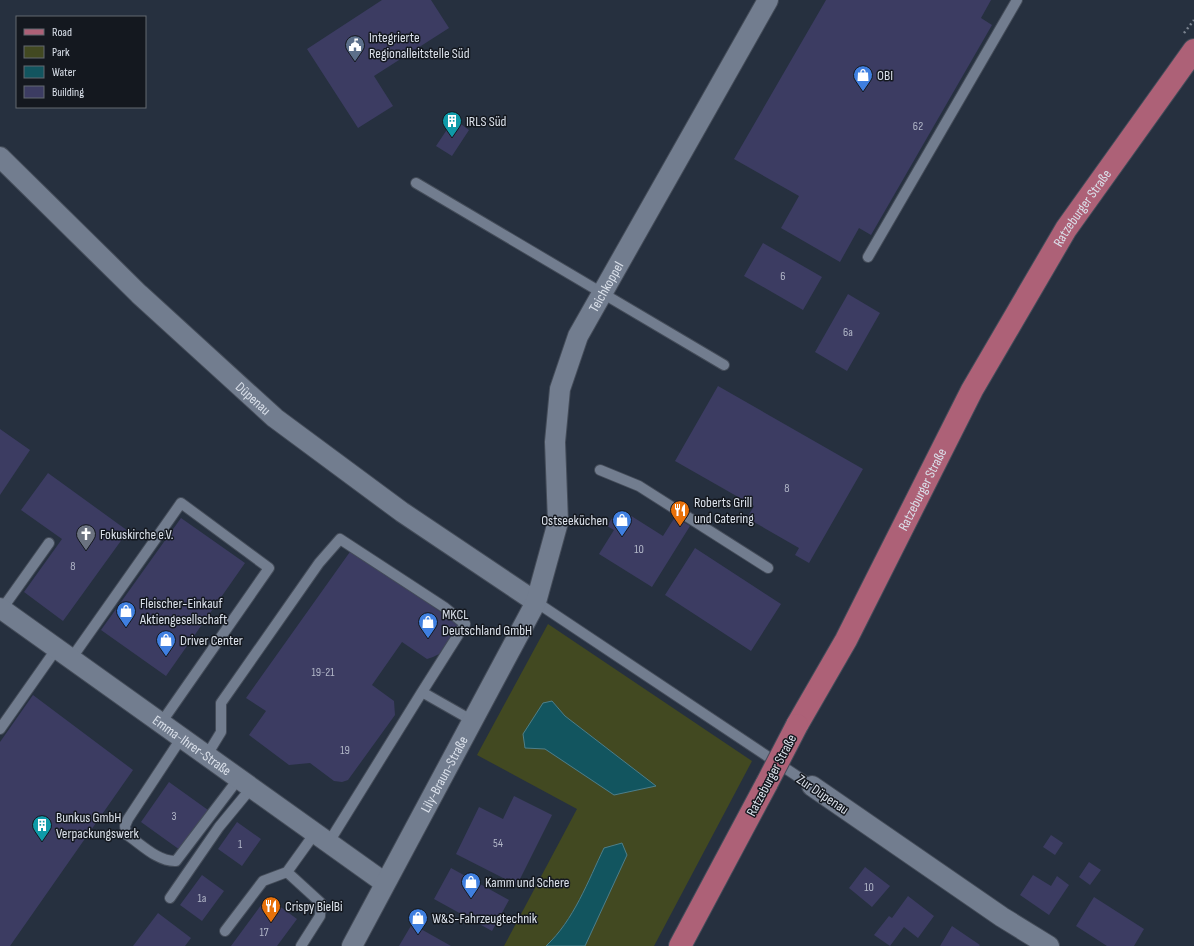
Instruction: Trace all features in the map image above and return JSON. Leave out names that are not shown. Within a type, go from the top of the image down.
[{"type":"main road","name":"Ratzeburger Straße","points":[[680,946],[767,783],[796,725],[846,640],[972,390],[1062,235],[1194,50]]},
{"type":"street","name":"Teichkoppel","points":[[536,602],[558,522],[555,442],[560,389],[578,336],[768,0]]},
{"type":"street","name":"Düpenau","points":[[0,157],[139,294],[275,418],[402,512],[536,602]]},
{"type":"street","name":"Lily-Braun-Straße","points":[[352,946],[536,602]]},
{"type":"street","name":"Emma-Ihrer-Straße","points":[[1,608],[385,883]]},
{"type":"street","name":"Zur Düpenau","points":[[812,786],[1002,917],[1049,946]]},
{"type":"lane","points":[[868,257],[1017,0]]},
{"type":"lane","points":[[416,183],[601,294],[724,365]]},
{"type":"lane","points":[[600,470],[639,486],[768,568]]},
{"type":"lane","points":[[0,729],[64,653],[181,503],[268,568],[161,723]]},
{"type":"lane","points":[[207,755],[221,732],[220,703],[318,563],[340,538],[444,607],[465,624],[422,692],[322,838],[287,872],[263,881],[225,931]]},
{"type":"lane","points":[[1,608],[49,543]]},
{"type":"lane","name":"Zur Düpenau","points":[[536,602],[812,786]]},
{"type":"lane","points":[[422,692],[473,721]]},
{"type":"lane","points":[[182,737],[128,819],[125,826],[126,834],[162,859],[170,862],[176,861],[246,783]]},
{"type":"lane","points":[[170,898],[220,827],[246,783]]},
{"type":"lane","points":[[287,872],[321,903],[320,916],[301,946]]},
{"type":"green space","points":[[548,624],[752,761],[654,946],[585,946],[627,855],[604,848],[580,900],[565,924],[546,946],[504,946],[577,809],[477,755]],"holes":[[[552,701],[565,716],[656,786],[614,795],[545,749]]]},
{"type":"water","points":[[552,701],[565,716],[656,786],[614,795],[545,749],[525,748],[523,734],[543,703]]},
{"type":"water","points":[[622,843],[627,855],[585,946],[546,946],[565,924],[580,900],[604,848]]},
{"type":"building","name":"Integrierte Regionalleitstelle Süd","points":[[382,0],[431,0],[449,28],[374,76],[393,106],[358,128],[307,49]]},
{"type":"building","name":"OBI","points":[[826,0],[991,0],[981,18],[992,25],[871,235],[859,228],[840,262],[781,228],[799,196],[734,159]]},
{"type":"building","name":"IRLS Süd","points":[[454,119],[469,130],[452,156],[436,146]]},
{"type":"building","points":[[763,243],[822,277],[803,310],[744,276]]},
{"type":"building","points":[[848,294],[880,313],[847,371],[815,352]]},
{"type":"building","points":[[718,386],[863,469],[809,563],[795,555],[799,548],[747,518],[754,506],[675,461]]},
{"type":"building","points":[[0,429],[30,450],[0,495]]},
{"type":"building","points":[[48,473],[128,531],[63,621],[24,592],[62,539],[21,510]]},
{"type":"building","points":[[625,512],[663,536],[675,517],[690,526],[652,587],[599,554],[614,530],[607,526],[614,515],[621,519]]},
{"type":"building","points":[[181,518],[245,563],[166,676],[101,630]]},
{"type":"building","points":[[695,548],[781,604],[751,651],[665,595]]},
{"type":"building","points":[[352,549],[459,625],[439,654],[427,659],[402,642],[372,685],[394,701],[395,715],[348,780],[342,782],[334,781],[310,763],[289,765],[249,735],[266,711],[246,698]]},
{"type":"building","name":"Bunkus GmbH Verpackungswerk","points":[[33,695],[133,770],[10,946],[0,946],[0,742]]},
{"type":"building","points":[[169,782],[208,810],[180,850],[141,822]]},
{"type":"building","points":[[514,796],[552,815],[517,885],[456,854],[479,807],[503,819]]},
{"type":"building","points":[[237,822],[261,839],[242,866],[218,849]]},
{"type":"building","points":[[1051,835],[1063,843],[1055,855],[1043,847]]},
{"type":"building","points":[[1089,862],[1101,870],[1090,885],[1079,877]]},
{"type":"building","points":[[865,867],[890,886],[872,907],[849,888]]},
{"type":"building","name":"Kamm und Schere","points":[[451,868],[509,900],[492,931],[434,899]]},
{"type":"building","points":[[202,875],[224,891],[202,921],[180,905]]},
{"type":"building","points":[[1033,875],[1051,886],[1057,876],[1069,885],[1049,915],[1020,895]]},
{"type":"building","points":[[908,896],[934,916],[918,938],[904,927],[890,946],[874,935],[889,916],[892,918]]},
{"type":"building","points":[[267,897],[297,919],[277,946],[231,946]]},
{"type":"building","points":[[1094,897],[1144,929],[1134,946],[1107,946],[1076,926]]},
{"type":"building","points":[[158,913],[191,938],[185,946],[133,946]]},
{"type":"building","name":"W&S-Fahrzeugtechnik","points":[[412,924],[451,946],[399,946]]},
{"type":"building","points":[[952,926],[980,945],[940,946]]},
{"type":"place","name":"Integrierte Regionalleitstelle Süd","points":[[355,62]]},
{"type":"place","name":"OBI","points":[[863,92]]},
{"type":"place","name":"IRLS Süd","points":[[452,138]]},
{"type":"place","name":"Roberts Grill und Catering","points":[[680,527]]},
{"type":"place","name":"Ostseeküchen","points":[[622,537]]},
{"type":"place","name":"Fokuskirche e.V.","points":[[86,551]]},
{"type":"place","name":"Fleischer-Einkauf Aktiengesellschaft","points":[[126,628]]},
{"type":"place","name":"MKCL Deutschland GmbH","points":[[428,639]]},
{"type":"place","name":"Driver Center","points":[[166,657]]},
{"type":"place","name":"Bunkus GmbH Verpackungswerk","points":[[42,842]]},
{"type":"place","name":"Kamm und Schere","points":[[471,899]]},
{"type":"place","name":"Crispy BielBi","points":[[271,923]]},
{"type":"place","name":"W&S-Fahrzeugtechnik","points":[[418,935]]}]
